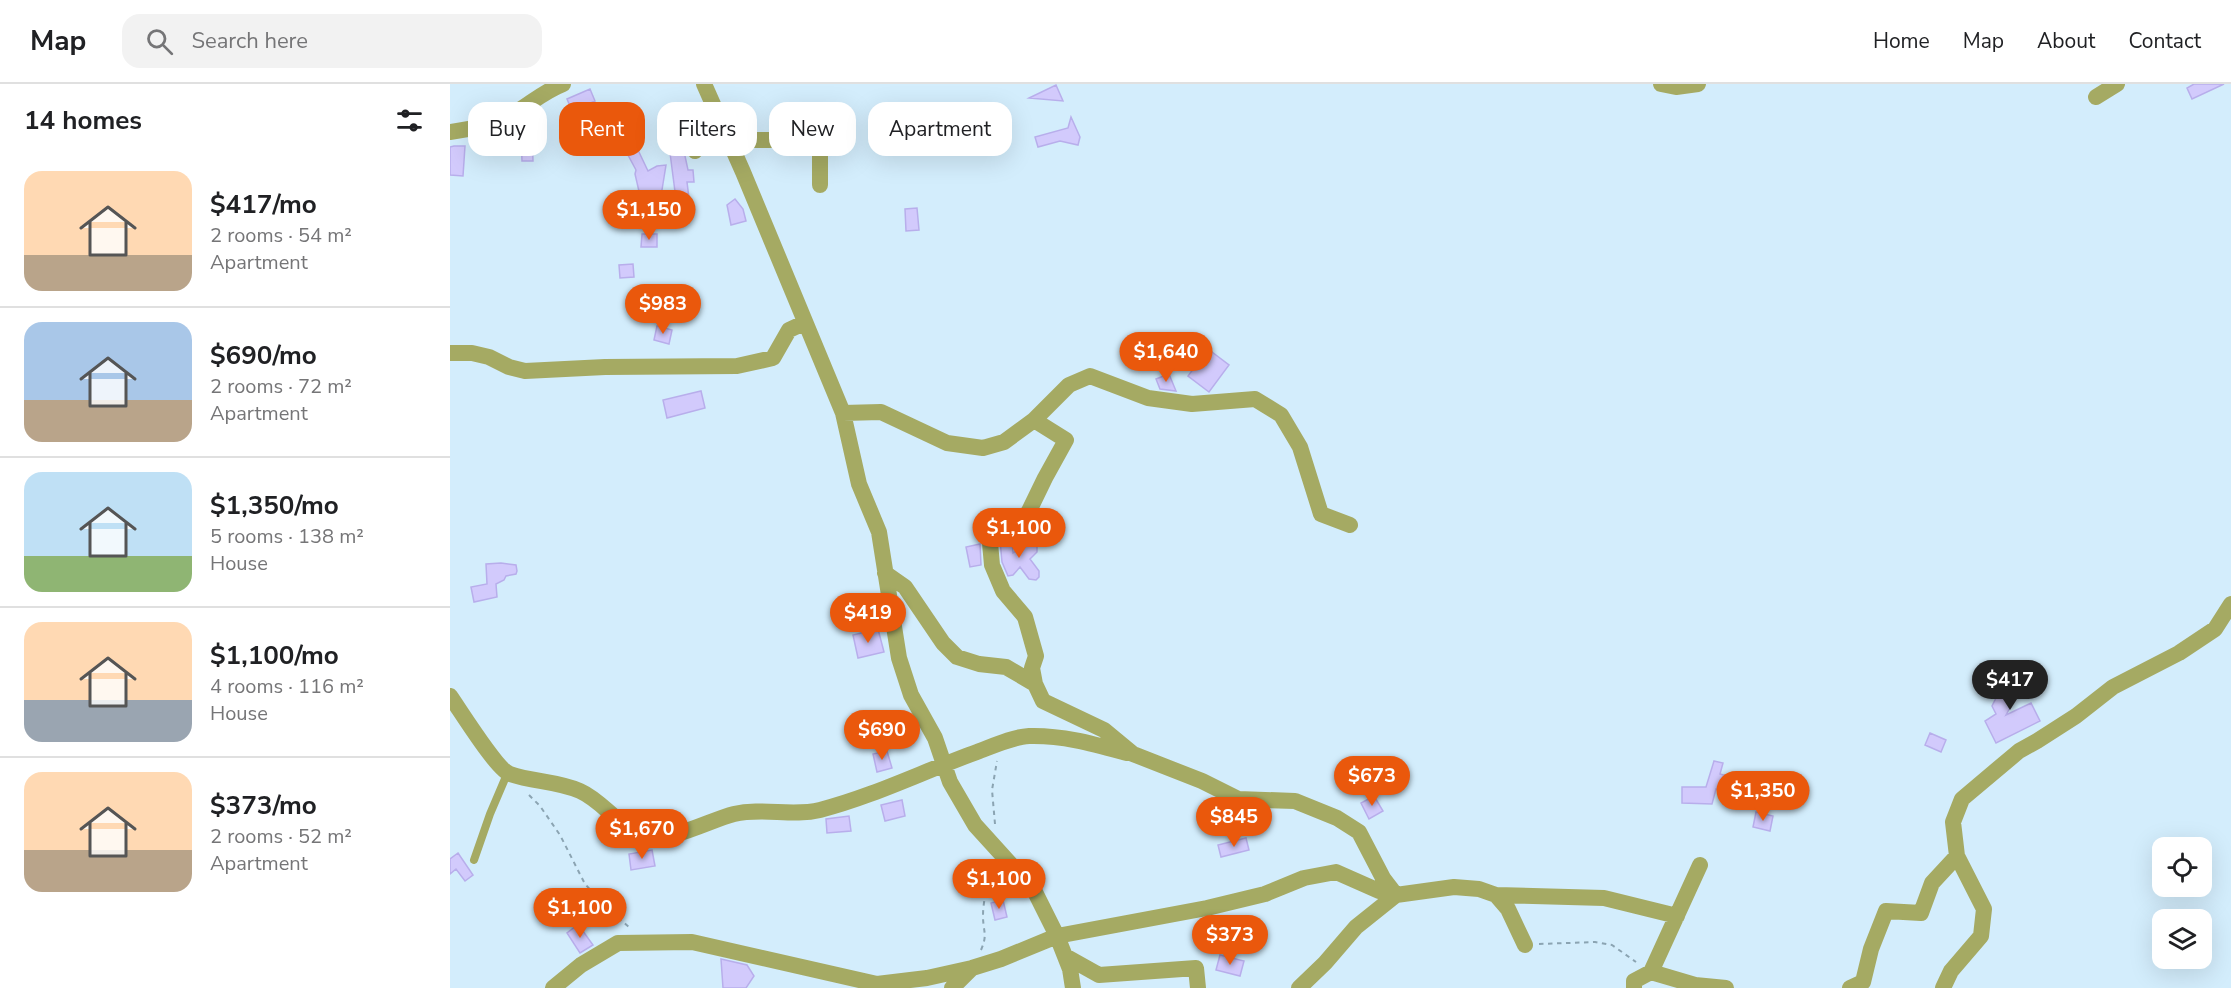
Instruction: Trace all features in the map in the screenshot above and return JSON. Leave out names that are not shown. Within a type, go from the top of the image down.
[{"type":"street","points":[[450,132],[477,127],[517,112],[546,91],[563,84]]},
{"type":"street","points":[[704,84],[712,102]]},
{"type":"street","points":[[1661,84],[1676,87],[1698,84]]},
{"type":"street","points":[[2096,98],[2117,84]]},
{"type":"street","points":[[757,140],[820,140],[820,185]]},
{"type":"street","points":[[736,156],[843,413],[859,484],[879,532],[899,658],[911,695],[935,738],[950,782],[975,825],[1034,890],[1065,956],[1070,969],[1072,988]]},
{"type":"street","points":[[450,353],[472,353],[489,357],[509,367],[525,371],[605,367],[737,366],[773,358],[789,330],[804,323]]},
{"type":"street","points":[[843,413],[881,412],[947,443],[983,448],[1004,442],[1034,420],[1069,385],[1090,376],[1148,398],[1192,404],[1255,399],[1281,415],[1300,447],[1321,514],[1350,525]]},
{"type":"street","points":[[1034,420],[1066,441],[1021,523],[989,532],[992,565],[1004,591],[1025,617],[1036,656],[1032,668],[1035,684],[1044,701],[1104,730],[1133,754]]},
{"type":"street","points":[[885,573],[905,586],[943,643],[957,657],[979,664],[1006,666],[1035,684]]},
{"type":"street","points":[[1943,988],[1951,971],[1982,936],[1984,909],[1957,856],[1953,822],[1962,799],[2019,750],[2076,716],[2113,687],[2179,653],[2215,629],[2231,604]]},
{"type":"street","points":[[450,696],[487,750],[507,774],[563,784],[573,788],[592,798],[628,828],[647,836],[670,836],[750,811],[802,813],[819,810],[888,788],[944,764],[1027,736],[1078,739],[1133,754],[1202,781],[1238,799],[1295,801],[1337,818],[1359,832],[1383,878],[1396,895]]},
{"type":"street","points":[[1850,988],[1863,982],[1871,949],[1886,911],[1921,913],[1932,883],[1957,856]]},
{"type":"street","points":[[1634,988],[1634,981],[1651,972],[1700,866]]},
{"type":"street","points":[[553,988],[582,965],[618,942],[692,942],[878,984],[927,978],[972,968],[1028,950],[1057,936],[1207,908],[1265,894],[1304,878],[1336,872],[1378,891],[1396,895],[1454,887],[1479,889],[1496,896],[1605,898],[1677,916]]},
{"type":"street","points":[[1299,988],[1325,963],[1356,927],[1396,895]]},
{"type":"street","points":[[1496,896],[1508,909],[1525,945]]},
{"type":"street","points":[[1065,956],[1099,975],[1196,968],[1198,988]]},
{"type":"street","points":[[952,988],[972,968]]},
{"type":"street","points":[[1651,972],[1695,985],[1726,988]]},
{"type":"lane","points":[[474,860],[507,774]]},
{"type":"path","points":[[507,774],[540,806],[560,835],[585,884],[607,908],[648,943]]},
{"type":"path","points":[[1525,945],[1595,942],[1612,945],[1651,972]]},
{"type":"building","points":[[2194,84],[2224,84],[2192,99],[2187,88]]},
{"type":"building","points":[[1056,85],[1063,101],[1029,98]]},
{"type":"building","points":[[590,89],[595,101],[568,102],[567,99]]},
{"type":"building","points":[[1071,117],[1080,137],[1078,145],[1060,141],[1038,147],[1035,137],[1068,128]]},
{"type":"building","points":[[465,146],[463,176],[450,175],[450,147]]},
{"type":"building","points":[[522,156],[533,156],[533,161],[522,161]]},
{"type":"building","points":[[629,156],[641,156],[648,171],[657,166],[666,165],[661,196],[652,198],[658,216],[652,228],[647,216],[651,198],[641,200],[636,170]]},
{"type":"building","points":[[670,156],[685,156],[688,170],[693,170],[694,182],[687,182],[691,214],[678,215]]},
{"type":"building","points":[[735,199],[743,209],[746,221],[731,225],[727,205]]},
{"type":"building","points":[[917,208],[919,230],[906,231],[905,209]]},
{"type":"building","points":[[642,234],[657,234],[657,247],[641,247]]},
{"type":"building","points":[[633,264],[634,277],[620,278],[619,265]]},
{"type":"building","points":[[657,326],[672,330],[669,344],[654,340]]},
{"type":"building","points":[[1139,334],[1156,340],[1154,355],[1146,352]]},
{"type":"building","points":[[1208,349],[1229,365],[1209,392],[1188,376]]},
{"type":"building","points":[[1169,374],[1176,391],[1160,389],[1156,379]]},
{"type":"building","points":[[701,391],[705,408],[667,418],[663,400]]},
{"type":"building","points":[[1012,538],[1013,553],[1028,543],[1037,546],[1037,552],[1030,559],[1039,571],[1039,577],[1036,580],[1029,579],[1020,567],[1013,575],[1008,576],[1002,562],[1000,540]]},
{"type":"building","points":[[980,544],[981,565],[970,567],[966,547]]},
{"type":"building","points":[[486,564],[516,565],[516,574],[506,576],[504,580],[496,584],[497,597],[474,602],[471,587],[487,584]]},
{"type":"building","points":[[878,629],[884,652],[858,658],[853,635]]},
{"type":"building","points":[[2010,670],[2026,679],[2006,715],[2031,703],[2040,721],[1996,743],[1985,721],[1996,714],[1992,706]]},
{"type":"building","points":[[1930,733],[1946,740],[1941,752],[1925,745]]},
{"type":"building","points":[[887,751],[892,768],[877,772],[873,754]]},
{"type":"building","points":[[1714,761],[1723,763],[1720,774],[1731,777],[1726,792],[1716,789],[1712,804],[1682,803],[1682,787],[1706,787]]},
{"type":"building","points":[[1374,796],[1383,811],[1369,819],[1361,803]]},
{"type":"building","points":[[902,800],[905,816],[885,821],[881,805]]},
{"type":"building","points":[[1756,812],[1773,816],[1770,831],[1753,827]]},
{"type":"building","points":[[849,816],[851,831],[827,833],[826,819]]},
{"type":"building","points":[[1246,838],[1249,850],[1221,857],[1218,845]]},
{"type":"building","points":[[652,850],[655,866],[631,870],[629,854]]},
{"type":"building","points":[[458,853],[473,875],[465,881],[456,869],[450,874],[450,859]]},
{"type":"building","points":[[1003,900],[1007,917],[995,920],[991,903]]},
{"type":"building","points":[[576,926],[578,929],[580,927],[593,945],[580,953],[567,933]]},
{"type":"building","points":[[1220,955],[1244,961],[1240,976],[1216,970]]},
{"type":"building","points":[[721,959],[747,965],[754,976],[746,988],[723,988]]}]
